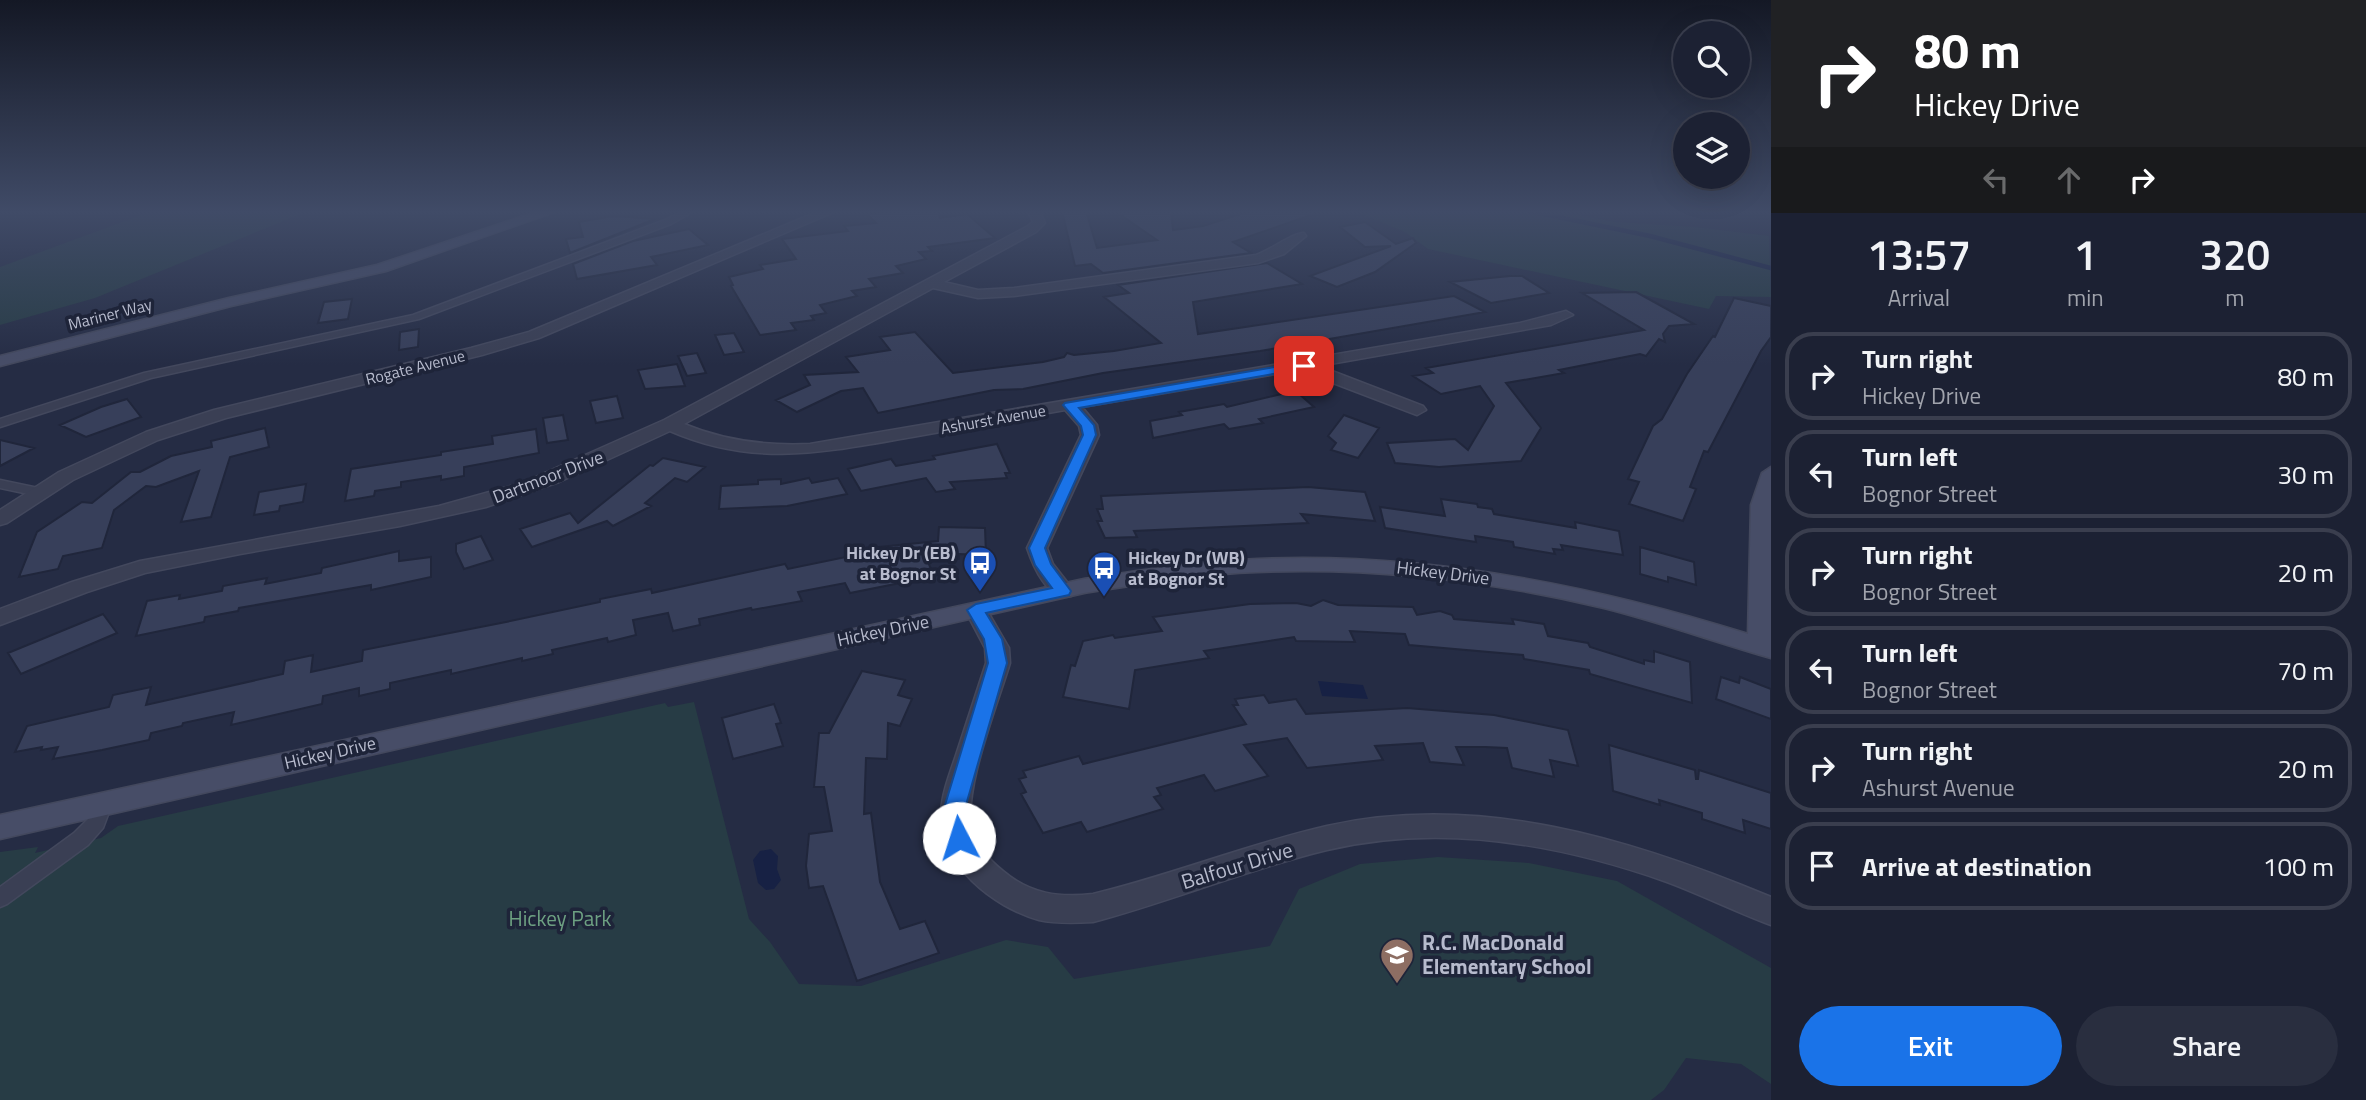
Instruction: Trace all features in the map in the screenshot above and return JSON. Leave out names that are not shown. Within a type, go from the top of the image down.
[{"type":"street","name":"Mariner Way","points":[[0,361],[397,262]]},
{"type":"street","name":"Rogate Avenue","points":[[0,519],[38,492],[118,450],[195,421],[476,352],[543,332],[708,262]]},
{"type":"street","name":"Dartmoor Drive","points":[[0,618],[81,587],[158,563],[416,516],[509,494],[601,458],[670,424],[969,262]]},
{"type":"street","points":[[931,283],[978,293],[1014,292],[1240,262]]},
{"type":"street","name":"Ashurst Avenue","points":[[670,424],[709,441],[733,447],[787,451],[831,446],[1304,366],[1551,321],[1566,315]]},
{"type":"street","points":[[1304,366],[1416,410]]},
{"type":"street","points":[[1063,591],[1043,565],[1037,548],[1090,435],[1088,425],[1070,405]]},
{"type":"street","points":[[1765,648],[1761,505],[1771,473]]},
{"type":"street","name":"Hickey Drive","points":[[0,827],[1063,591],[1148,574],[1230,565],[1320,563],[1402,568],[1544,588],[1643,611],[1765,648]]},
{"type":"street","name":"Balfour Drive","points":[[976,610],[993,639],[998,663],[958,795],[956,825],[965,849],[984,873],[1016,896],[1037,905],[1064,909],[1093,908],[1315,842],[1364,831],[1421,826],[1481,828],[1577,844],[1677,873],[1771,911]]},
{"type":"lane","points":[[0,422],[148,375],[416,317],[561,262]]},
{"type":"lane","points":[[0,484],[38,492]]},
{"type":"lane","points":[[0,898],[81,839],[96,823],[103,804]]},
{"type":"green space","points":[[13,262],[182,262],[95,298],[0,325],[0,267]]},
{"type":"green space","points":[[1490,262],[1770,262],[1771,297],[1716,296],[1709,309]]},
{"type":"green space","name":"Hickey Park","points":[[694,702],[749,919],[770,942],[799,984],[861,986],[1006,940],[1048,947],[1074,979],[1270,946],[1299,889],[1360,864],[1438,857],[1529,863],[1617,881],[1771,968],[1771,1084],[1741,1064],[1686,1058],[1664,1090],[1651,1100],[0,1100],[0,852],[38,847],[35,853],[101,838],[118,826],[665,703],[668,707]]},
{"type":"water","points":[[1318,681],[1363,685],[1368,699],[1322,696]]},
{"type":"water","points":[[771,849],[778,856],[777,869],[781,880],[774,889],[766,890],[758,883],[753,860],[760,851]]},
{"type":"building","points":[[655,262],[657,265],[577,279],[573,264]]},
{"type":"building","points":[[776,262],[912,262],[896,266],[903,273],[869,279],[876,287],[852,291],[857,296],[820,305],[826,313],[811,316],[814,320],[791,323],[796,330],[760,335],[731,286],[733,285],[729,277],[763,269],[760,265]]},
{"type":"building","points":[[1074,262],[1182,262],[1103,273],[1091,264],[1075,266]]},
{"type":"building","points":[[1347,262],[1389,262],[1375,272],[1337,287],[1310,276]]},
{"type":"building","points":[[1267,263],[1302,284],[1193,302],[1198,334],[1454,296],[1485,312],[1260,351],[1103,373],[1023,389],[994,390],[878,413],[863,388],[841,391],[797,412],[776,400],[810,385],[804,375],[858,372],[846,357],[890,350],[880,337],[915,332],[953,373],[1043,362],[1064,357],[1067,353],[1074,355],[1114,351],[1161,343],[1104,297],[1129,293],[1118,285]]},
{"type":"building","points":[[1522,276],[1549,293],[1491,303],[1450,282]]},
{"type":"building","points":[[1636,292],[1694,324],[1669,326],[1663,334],[1665,342],[1659,339],[1646,356],[1640,354],[1559,370],[1564,373],[1506,383],[1541,428],[1521,461],[1439,467],[1395,463],[1387,443],[1455,439],[1468,450],[1494,406],[1480,386],[1441,394],[1413,376],[1433,373],[1426,368],[1644,330],[1582,293]]},
{"type":"building","points":[[1734,298],[1771,306],[1771,337],[1708,452],[1704,451],[1690,487],[1696,489],[1683,521],[1629,504],[1639,482],[1628,479],[1653,426],[1662,419],[1687,374],[1713,336],[1715,337]]},
{"type":"building","points":[[352,299],[348,319],[318,323],[324,302]]},
{"type":"building","points":[[419,329],[418,347],[399,350],[400,332]]},
{"type":"building","points":[[734,333],[744,352],[724,355],[715,335]]},
{"type":"building","points":[[697,353],[706,373],[687,376],[678,356]]},
{"type":"building","points":[[677,364],[685,386],[645,389],[638,370]]},
{"type":"building","points":[[1290,392],[1298,393],[1314,407],[1259,419],[1263,423],[1229,429],[1224,424],[1153,438],[1150,421],[1182,415],[1179,412],[1224,404],[1227,407]]},
{"type":"building","points":[[617,396],[623,418],[596,423],[590,401]]},
{"type":"building","points":[[127,399],[141,417],[86,437],[60,425],[101,407]]},
{"type":"building","points":[[563,415],[568,440],[547,443],[543,418]]},
{"type":"building","points":[[1344,415],[1379,428],[1358,458],[1331,450],[1336,443],[1328,436]]},
{"type":"building","points":[[265,428],[269,447],[230,457],[211,517],[181,522],[199,471],[156,487],[146,486],[114,510],[102,548],[63,556],[58,569],[19,577],[37,532],[82,502],[92,503],[131,472],[140,472],[171,456],[212,447],[211,441]]},
{"type":"building","points":[[536,429],[539,453],[464,467],[464,476],[441,480],[441,476],[401,482],[401,487],[375,491],[374,496],[345,501],[351,469],[493,444],[492,436]]},
{"type":"building","points":[[0,440],[34,448],[0,466]]},
{"type":"building","points":[[997,444],[1010,473],[1005,473],[1007,478],[950,482],[955,489],[936,492],[926,478],[861,491],[848,469],[891,459],[896,466]]},
{"type":"building","points":[[663,458],[705,467],[687,482],[675,478],[645,503],[651,506],[613,526],[607,521],[532,547],[520,529],[570,513],[578,523],[650,465],[653,466]]},
{"type":"building","points":[[809,478],[812,483],[838,478],[847,494],[787,506],[719,509],[721,486],[758,484],[758,480],[781,479],[781,484]]},
{"type":"building","points":[[306,484],[303,502],[280,506],[279,511],[254,515],[259,492]]},
{"type":"building","points":[[1308,487],[1365,492],[1375,521],[1301,514],[1308,523],[1134,531],[1137,537],[1105,538],[1097,521],[1102,521],[1097,509],[1103,509],[1101,496]]},
{"type":"building","points":[[1441,499],[1477,504],[1478,507],[1492,509],[1494,514],[1576,528],[1575,522],[1619,531],[1623,555],[1561,545],[1563,550],[1553,549],[1555,554],[1514,547],[1513,542],[1475,536],[1476,542],[1385,528],[1380,507],[1445,516]]},
{"type":"building","points":[[939,527],[985,528],[986,555],[959,554],[959,559],[926,558],[933,573],[928,574],[930,577],[850,593],[845,583],[798,592],[802,601],[699,619],[700,625],[673,631],[668,613],[633,620],[636,635],[608,642],[607,638],[552,650],[553,654],[522,661],[522,658],[451,674],[451,670],[390,683],[390,689],[359,696],[359,688],[323,696],[322,704],[231,725],[234,712],[151,733],[149,740],[53,759],[58,747],[15,752],[27,726],[109,707],[113,695],[151,687],[146,705],[283,674],[285,661],[313,655],[311,672],[362,661],[363,650],[600,602],[600,599],[651,589],[652,593],[785,564],[788,569],[870,552],[868,548],[938,541]]},
{"type":"building","points":[[481,536],[493,560],[464,569],[456,552],[456,544]]},
{"type":"building","points":[[1640,547],[1694,562],[1696,585],[1668,577],[1668,582],[1640,574]]},
{"type":"building","points":[[399,551],[399,561],[431,557],[431,577],[371,590],[371,585],[239,608],[238,611],[205,617],[204,622],[136,636],[147,601],[180,595],[179,599],[222,591],[223,586],[267,578],[265,584],[321,573],[322,568]]},
{"type":"building","points":[[1323,600],[1338,605],[1413,607],[1417,615],[1440,611],[1452,615],[1454,619],[1514,624],[1512,619],[1544,624],[1548,636],[1588,643],[1590,647],[1644,664],[1644,660],[1654,662],[1654,651],[1690,662],[1692,703],[1590,674],[1589,670],[1524,659],[1523,655],[1409,645],[1405,634],[1350,631],[1355,642],[1296,641],[1294,637],[1204,651],[1209,658],[1135,670],[1129,709],[1063,697],[1071,665],[1075,666],[1083,641],[1113,635],[1115,638],[1162,631],[1153,617],[1250,604],[1296,603],[1311,606]]},
{"type":"building","points":[[103,614],[117,633],[21,674],[8,653]]},
{"type":"building","points":[[862,671],[905,680],[898,695],[912,699],[900,726],[888,723],[887,759],[866,758],[864,814],[871,813],[880,882],[900,929],[925,921],[939,953],[857,981],[823,886],[809,888],[806,866],[809,834],[832,831],[824,787],[814,787],[819,733],[829,733]]},
{"type":"building","points":[[1721,677],[1739,683],[1740,677],[1771,689],[1771,719],[1716,699]]},
{"type":"building","points":[[1264,695],[1269,703],[1296,699],[1306,714],[1407,708],[1494,715],[1568,730],[1578,766],[1550,760],[1554,777],[1512,768],[1507,748],[1485,747],[1456,747],[1464,765],[1430,762],[1423,743],[1375,746],[1383,760],[1307,768],[1287,738],[1244,745],[1268,776],[1215,791],[1204,775],[1157,788],[1161,795],[1154,797],[1163,809],[1087,832],[1081,822],[1043,833],[1021,794],[1026,792],[1019,779],[1026,777],[1023,771],[1079,756],[1083,764],[1246,724],[1233,705],[1238,705],[1235,699]]},
{"type":"building","points":[[774,704],[781,723],[776,724],[783,746],[733,759],[722,718]]},
{"type":"building","points":[[1609,745],[1695,770],[1696,779],[1699,770],[1771,793],[1771,829],[1743,820],[1745,833],[1702,819],[1702,813],[1659,800],[1660,805],[1613,791]]},
{"type":"waterway","points":[[1750,262],[1771,268]]},
{"type":"place","name":"Hickey Dr (EB) at Bognor St","points":[[980,593]]},
{"type":"place","name":"Hickey Dr (WB) at Bognor St","points":[[1104,598]]},
{"type":"place","name":"R.C. MacDonald Elementary School","points":[[1397,985]]},
{"type":"route","points":[[959,838],[955,805],[998,663],[997,648],[976,610],[1063,591],[1043,565],[1037,548],[1090,435],[1088,425],[1070,405],[1304,366]]}]
